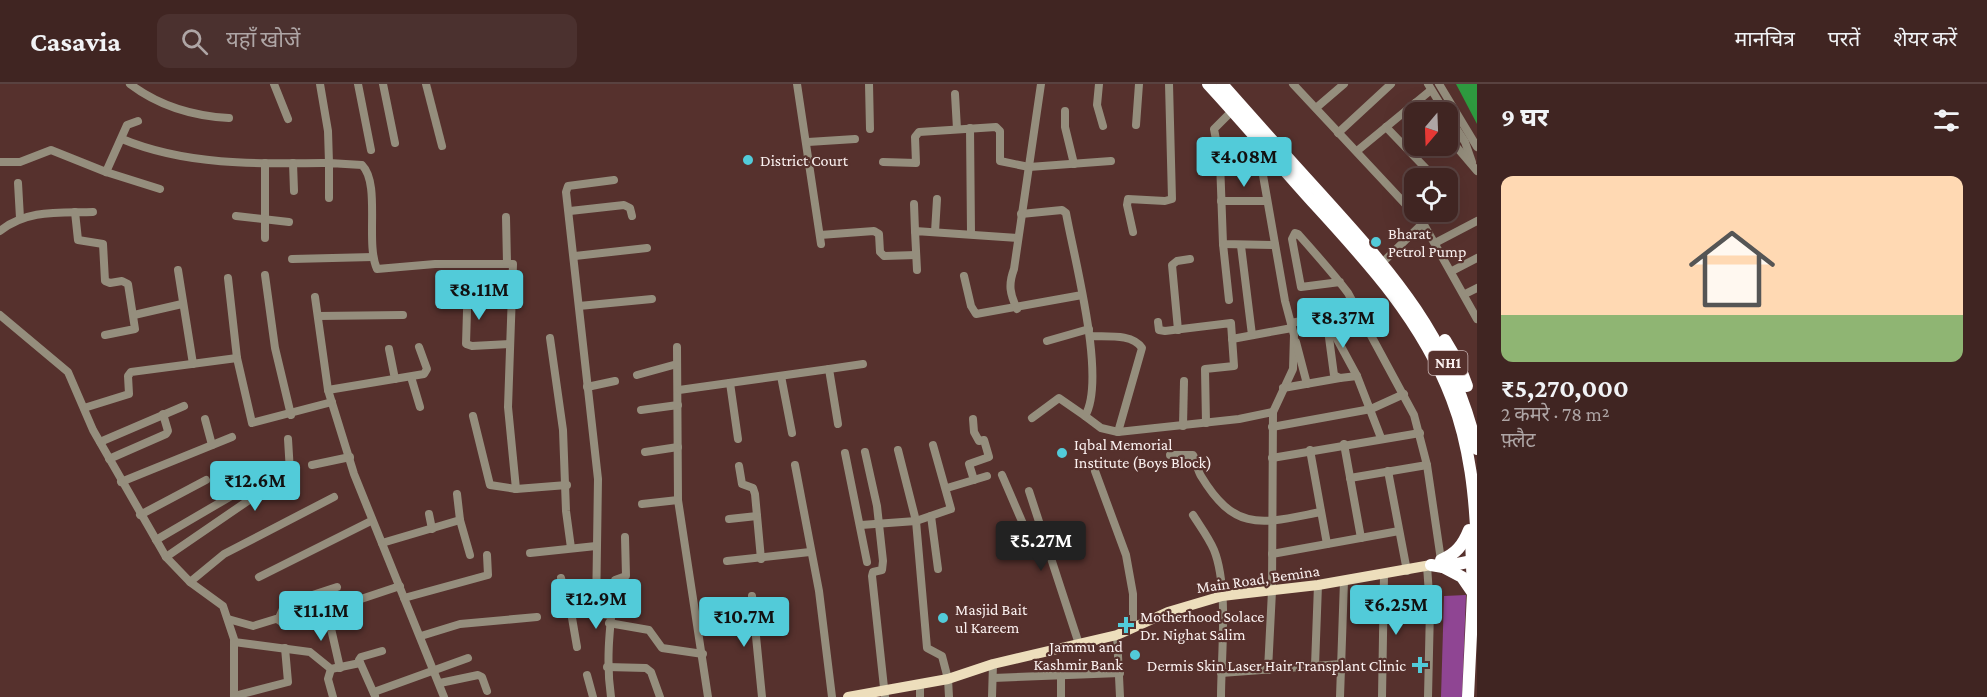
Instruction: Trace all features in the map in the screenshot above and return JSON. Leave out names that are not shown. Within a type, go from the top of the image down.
[{"type":"highway","name":"NH1","points":[[1208,84],[1257,140],[1394,285],[1437,342],[1455,377],[1477,449]]},
{"type":"highway","name":"NH1","points":[[1222,84],[1382,263],[1428,348],[1458,416],[1470,464],[1475,555]]},
{"type":"highway","points":[[1394,285],[1410,290],[1458,362],[1477,418]]},
{"type":"highway","points":[[1394,285],[1437,373],[1453,413],[1464,453],[1475,555],[1468,697]]},
{"type":"highway","points":[[1436,565],[1452,556],[1462,546],[1471,522]]},
{"type":"highway","points":[[1436,565],[1475,555]]},
{"type":"highway","points":[[1436,565],[1462,577],[1473,593]]},
{"type":"highway","points":[[1473,697],[1477,620]]},
{"type":"main road","name":"Main Road, Bemina","points":[[853,697],[885,694],[948,679],[993,664],[1117,635],[1183,606],[1222,596],[1318,585],[1436,565]]},
{"type":"street","points":[[130,84],[147,96],[185,111],[205,117],[229,118]]},
{"type":"street","points":[[274,84],[288,119]]},
{"type":"street","points":[[320,84],[328,131],[329,198]]},
{"type":"street","points":[[358,84],[371,150]]},
{"type":"street","points":[[383,84],[395,143]]},
{"type":"street","points":[[426,84],[442,146]]},
{"type":"street","points":[[797,84],[808,142],[821,244]]},
{"type":"street","points":[[869,84],[870,129]]},
{"type":"street","points":[[1017,309],[1009,286],[1041,84]]},
{"type":"street","points":[[1099,84],[1097,105],[1104,126]]},
{"type":"street","points":[[1137,125],[1139,84]]},
{"type":"street","points":[[1133,232],[1127,205],[1128,199],[1165,201],[1172,199],[1169,84]]},
{"type":"street","points":[[1293,84],[1404,202]]},
{"type":"street","points":[[1338,133],[1391,84]]},
{"type":"street","points":[[1438,84],[1477,147]]},
{"type":"street","points":[[1316,108],[1339,85]]},
{"type":"street","points":[[1416,102],[1429,87],[1438,102]]},
{"type":"street","points":[[955,94],[957,129]]},
{"type":"street","points":[[1065,111],[1065,127],[1074,164]]},
{"type":"street","points":[[1229,300],[1223,244],[1220,160],[1214,129],[1232,111]]},
{"type":"street","points":[[1357,152],[1404,112]]},
{"type":"street","points":[[106,172],[128,125],[138,121]]},
{"type":"street","points":[[1386,127],[1425,168]]},
{"type":"street","points":[[970,128],[971,233]]},
{"type":"street","points":[[883,162],[914,164],[916,161],[915,137],[918,132],[970,128],[999,128],[1000,161],[1029,166],[1111,161]]},
{"type":"street","points":[[1458,132],[1465,142],[1477,171]]},
{"type":"street","points":[[122,139],[166,154],[214,161],[362,165],[366,170],[370,185],[373,257],[377,269],[435,264],[507,263],[514,266],[508,407],[516,489]]},
{"type":"street","points":[[808,142],[855,139]]},
{"type":"street","points":[[1257,140],[1292,329],[1307,384]]},
{"type":"street","points":[[1458,147],[1472,162]]},
{"type":"street","points":[[0,162],[20,162],[51,150],[106,172],[160,189]]},
{"type":"street","points":[[265,163],[265,238]]},
{"type":"street","points":[[293,164],[294,191]]},
{"type":"street","points":[[596,613],[598,480],[568,186],[614,180]]},
{"type":"street","points":[[18,183],[20,218]]},
{"type":"street","points":[[935,232],[937,199]]},
{"type":"street","points":[[1221,201],[1267,201]]},
{"type":"street","points":[[914,204],[917,270]]},
{"type":"street","points":[[570,211],[624,205],[630,208],[632,216]]},
{"type":"street","points":[[1021,214],[1065,211],[1090,333],[1092,403],[1085,416]]},
{"type":"street","points":[[75,212],[78,240],[103,244],[105,281],[127,282],[134,315],[134,331],[105,335]]},
{"type":"street","points":[[0,231],[20,218],[34,214],[93,212]]},
{"type":"street","points":[[236,216],[289,222]]},
{"type":"street","points":[[506,217],[507,263]]},
{"type":"street","points":[[1436,243],[1477,221]]},
{"type":"street","points":[[1382,263],[1421,222]]},
{"type":"street","points":[[1423,222],[1477,319]]},
{"type":"street","points":[[820,235],[874,231],[879,234],[880,252],[884,256],[916,255]]},
{"type":"street","points":[[915,231],[971,233],[1018,238]]},
{"type":"street","points":[[1340,282],[1301,287],[1293,235],[1298,234],[1340,282],[1358,310],[1404,394],[1420,433],[1427,465],[1436,565],[1428,697]]},
{"type":"street","points":[[1223,244],[1275,245]]},
{"type":"street","points":[[1241,246],[1251,335]]},
{"type":"street","points":[[575,256],[647,248]]},
{"type":"street","points":[[292,259],[373,257]]},
{"type":"street","points":[[1452,271],[1477,258]]},
{"type":"street","points":[[1178,330],[1172,265],[1177,261],[1190,259]]},
{"type":"street","points":[[178,270],[193,364]]},
{"type":"street","points":[[264,275],[275,348],[291,414]]},
{"type":"street","points":[[964,276],[970,306],[976,314],[1017,309],[1082,295]]},
{"type":"street","points":[[228,278],[237,358],[252,423],[332,402]]},
{"type":"street","points":[[468,278],[466,344],[472,346],[510,344]]},
{"type":"street","points":[[1465,294],[1477,288]]},
{"type":"street","points":[[315,297],[328,390],[371,521],[422,636],[444,697]]},
{"type":"street","points":[[579,306],[652,299]]},
{"type":"street","points":[[134,315],[182,304]]},
{"type":"street","points":[[1232,339],[1292,329],[1324,315],[1358,310]]},
{"type":"street","points":[[0,315],[64,366],[76,385],[84,408],[121,482],[166,557],[190,582],[223,606],[234,642],[234,697],[288,682],[285,648]]},
{"type":"street","points":[[318,316],[403,315]]},
{"type":"street","points":[[1324,315],[1334,375],[1340,378]]},
{"type":"street","points":[[1158,322],[1159,330],[1178,330],[1231,323],[1234,366],[1205,369],[1206,423]]},
{"type":"street","points":[[1327,326],[1357,376],[1381,438]]},
{"type":"street","points":[[1268,670],[1272,591],[1273,412],[1282,388],[1293,369],[1292,329]]},
{"type":"street","points":[[1047,341],[1090,333],[1135,340],[1142,348],[1118,432]]},
{"type":"street","points":[[550,338],[563,430],[567,485],[566,511],[571,548]]},
{"type":"street","points":[[328,390],[411,377],[427,372],[419,347]]},
{"type":"street","points":[[677,347],[678,500],[708,697]]},
{"type":"street","points":[[390,349],[395,379]]},
{"type":"street","points":[[84,408],[129,394],[128,376],[131,372],[237,358]]},
{"type":"street","points":[[637,375],[677,364]]},
{"type":"street","points":[[679,390],[863,364]]},
{"type":"street","points":[[829,369],[838,424]]},
{"type":"street","points":[[782,376],[792,433]]},
{"type":"street","points":[[1282,388],[1357,376]]},
{"type":"street","points":[[411,377],[420,407]]},
{"type":"street","points":[[587,387],[615,381]]},
{"type":"street","points":[[1183,426],[1184,381]]},
{"type":"street","points":[[730,383],[738,439]]},
{"type":"street","points":[[1272,427],[1371,409],[1404,394]]},
{"type":"street","points":[[1032,418],[1059,398],[1101,428],[1118,432],[1183,426],[1273,412]]},
{"type":"street","points":[[641,410],[678,405]]},
{"type":"street","points":[[100,442],[184,406]]},
{"type":"street","points":[[109,459],[166,434],[168,431],[163,414]]},
{"type":"street","points":[[473,416],[488,483],[516,489],[567,485]]},
{"type":"street","points":[[973,418],[974,432],[979,441],[984,440],[989,457],[969,464],[974,480]]},
{"type":"street","points":[[205,419],[212,445]]},
{"type":"street","points":[[1272,458],[1344,444],[1420,433]]},
{"type":"street","points":[[121,482],[232,437]]},
{"type":"street","points":[[166,557],[290,472],[288,439]]},
{"type":"street","points":[[1344,444],[1360,538]]},
{"type":"street","points":[[861,525],[916,521],[951,509],[947,488],[933,445]]},
{"type":"street","points":[[645,452],[678,447]]},
{"type":"street","points":[[898,450],[916,521],[927,648],[942,656],[948,679],[948,697]]},
{"type":"street","points":[[1310,450],[1327,544]]},
{"type":"street","points":[[865,452],[880,525],[883,567],[880,571],[873,572],[872,576],[885,694]]},
{"type":"street","points":[[845,453],[867,562]]},
{"type":"street","points":[[1170,455],[1192,455],[1211,491],[1233,515],[1271,521],[1322,512]]},
{"type":"street","points":[[312,465],[350,457]]},
{"type":"street","points":[[795,465],[819,591],[832,697]]},
{"type":"street","points":[[1350,478],[1427,465]]},
{"type":"street","points":[[739,466],[742,484],[754,490],[761,559]]},
{"type":"street","points":[[1095,471],[1126,555],[1133,594],[1133,628]]},
{"type":"street","points":[[1388,471],[1407,571]]},
{"type":"street","points":[[1002,475],[1030,540],[1033,544],[1044,543]]},
{"type":"street","points":[[947,488],[987,476]]},
{"type":"street","points":[[140,515],[206,480]]},
{"type":"street","points":[[156,540],[245,489]]},
{"type":"street","points":[[1029,491],[1078,644]]},
{"type":"street","points":[[457,494],[460,520],[470,555]]},
{"type":"street","points":[[190,582],[224,554],[334,497]]},
{"type":"street","points":[[642,504],[678,500]]},
{"type":"street","points":[[429,514],[432,529]]},
{"type":"street","points":[[1193,515],[1214,550],[1222,596],[1221,697]]},
{"type":"street","points":[[729,519],[757,516]]},
{"type":"street","points":[[931,516],[938,570]]},
{"type":"street","points":[[382,543],[460,520]]},
{"type":"street","points":[[259,577],[371,521]]},
{"type":"street","points":[[1272,554],[1399,531]]},
{"type":"street","points":[[610,697],[607,667],[609,619],[615,580],[626,576],[625,537]]},
{"type":"street","points":[[530,553],[596,546]]},
{"type":"street","points":[[727,561],[810,552]]},
{"type":"street","points":[[404,598],[488,575],[487,555]]},
{"type":"street","points":[[1382,697],[1384,575]]},
{"type":"street","points":[[561,578],[578,647]]},
{"type":"street","points":[[1340,697],[1344,581]]},
{"type":"street","points":[[1315,666],[1318,585]]},
{"type":"street","points":[[277,619],[283,623],[290,623],[400,586]]},
{"type":"street","points":[[228,619],[254,626],[277,619],[285,604],[337,587]]},
{"type":"street","points":[[752,596],[762,697]]},
{"type":"street","points":[[327,611],[340,668]]},
{"type":"street","points":[[571,612],[596,613],[649,630],[662,648],[703,654]]},
{"type":"street","points":[[422,636],[460,624],[537,617]]},
{"type":"street","points":[[1117,635],[1120,697]]},
{"type":"street","points":[[234,642],[310,652],[331,669],[360,663]]},
{"type":"street","points":[[381,651],[361,657],[360,663],[375,695],[434,669],[468,658]]},
{"type":"street","points":[[992,697],[993,664]]},
{"type":"street","points":[[1221,673],[1341,664]]},
{"type":"street","points":[[607,667],[646,668],[660,697]]},
{"type":"street","points":[[331,669],[328,679],[333,697]]},
{"type":"street","points":[[993,678],[1120,673]]},
{"type":"street","points":[[440,683],[478,675],[482,677],[487,691]]},
{"type":"street","points":[[587,675],[593,697]]},
{"type":"street","points":[[1061,675],[1061,697]]},
{"type":"street","points":[[920,685],[920,697]]},
{"type":"shaded area","points":[[1456,84],[1477,84],[1477,124]]},
{"type":"shaded area","points":[[1466,595],[1462,697],[1441,697],[1444,596]]},
{"type":"place","name":"District Court","points":[[748,160]]},
{"type":"place","name":"Bharat Petrol Pump","points":[[1376,242]]},
{"type":"place","name":"Iqbal Memorial Institute (Boys Block)","points":[[1062,453]]},
{"type":"place","name":"Masjid Bait ul Kareem","points":[[943,618]]},
{"type":"place","name":"Motherhood Solace Dr. Nighat Salim","points":[[1126,625]]},
{"type":"place","name":"Jammu and Kashmir Bank","points":[[1135,655]]},
{"type":"place","name":"Dermis Skin Laser Hair Transplant Clinic","points":[[1420,665]]}]
